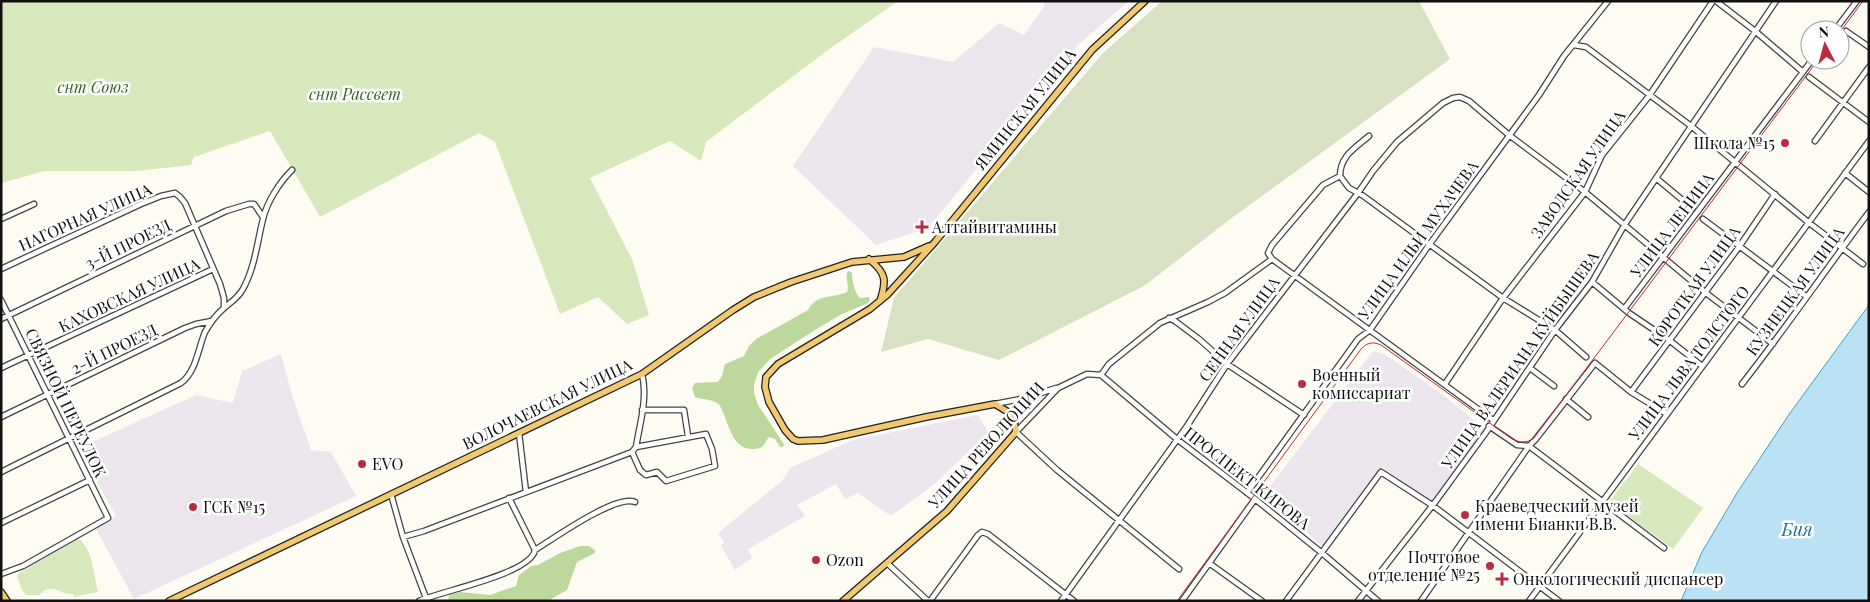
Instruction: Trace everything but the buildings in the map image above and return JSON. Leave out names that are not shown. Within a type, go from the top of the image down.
[{"type":"main road","name":"ЯМИНСКАЯ УЛИЦА","points":[[995,404],[823,440],[805,442],[793,438],[785,430],[768,402],[765,387],[768,373],[778,364],[880,301],[935,242],[1092,50],[1145,1]]},
{"type":"main road","name":"ВОЛОЧАЕВСКАЯ УЛИЦА","points":[[169,601],[642,374],[754,297],[791,282],[852,262],[904,257],[918,252],[935,242]]},
{"type":"main road","points":[[869,259],[879,267],[885,281],[880,301]]},
{"type":"main road","points":[[995,404],[1013,415],[1016,432]]},
{"type":"main road","name":"УЛИЦА РЕВОЛЮЦИИ","points":[[843,601],[947,511],[1016,432]]},
{"type":"main road","points":[[1,592],[7,601]]},
{"type":"street","name":"УЛИЦА ИЛЬИ МУХАЧЕВА","points":[[1247,493],[1358,340],[1370,330],[1429,245],[1539,95],[1564,56],[1608,1]]},
{"type":"street","points":[[1714,1],[1755,31],[1802,72]]},
{"type":"street","name":"ЗАВОДСКАЯ УЛИЦА","points":[[1445,384],[1503,298],[1585,192],[1602,155],[1649,96],[1714,1]]},
{"type":"street","name":"УЛИЦА ВАЛЕРИАНА КУЙБЫШЕВА","points":[[1358,601],[1487,432],[1489,426],[1555,330],[1592,282],[1624,224],[1776,1]]},
{"type":"street","points":[[1843,20],[1857,1]]},
{"type":"street","points":[[1850,34],[1869,47]]},
{"type":"street","points":[[1574,45],[1586,47],[1691,126],[1808,222],[1863,264]]},
{"type":"street","points":[[1815,141],[1869,67]]},
{"type":"street","name":"УЛИЦА ЛЕНИНА","points":[[1624,309],[1802,72]]},
{"type":"street","points":[[1809,78],[1869,122]]},
{"type":"street","name":"СЕННАЯ УЛИЦА","points":[[1061,601],[1118,520],[1178,440],[1227,364],[1386,155],[1409,131],[1449,100],[1457,97],[1469,102],[1509,135]]},
{"type":"street","points":[[1509,135],[1585,192],[1706,293],[1739,316],[1773,344]]},
{"type":"street","points":[[1369,136],[1344,158],[1340,176],[1349,188],[1503,298],[1555,330],[1586,357]]},
{"type":"street","name":"УЛИЦА ЛЬВА ТОЛСТОГО","points":[[1529,601],[1869,141]]},
{"type":"street","points":[[1,472],[180,384],[191,373],[204,335],[212,321],[240,295],[248,279],[255,259],[263,217],[275,192],[292,170]]},
{"type":"street","points":[[1845,173],[1869,192]]},
{"type":"street","points":[[1340,176],[1323,185],[1282,233],[1268,255],[1294,276],[1494,420]]},
{"type":"street","points":[[1656,178],[1692,208]]},
{"type":"street","name":"НАГОРНАЯ УЛИЦА","points":[[1,269],[141,204],[170,194],[180,197],[185,203],[194,226]]},
{"type":"street","name":"КОРОТКАЯ УЛИЦА","points":[[1631,392],[1740,247],[1775,194]]},
{"type":"street","points":[[1,219],[34,204]]},
{"type":"street","name":"3-Й ПРОЕЗД","points":[[1,319],[226,211],[249,204],[256,205],[263,217]]},
{"type":"street","name":"КУЗНЕЦКАЯ УЛИЦА","points":[[1742,384],[1869,212]]},
{"type":"street","points":[[1703,219],[1806,296]]},
{"type":"street","points":[[194,226],[223,291],[224,308]]},
{"type":"street","points":[[1101,375],[1115,359],[1160,323],[1225,293],[1272,259]]},
{"type":"street","name":"КАХОВСКАЯ УЛИЦА","points":[[1,368],[213,269]]},
{"type":"street","points":[[1592,282],[1624,309],[1669,340],[1702,366]]},
{"type":"street","name":"СВЯЗНОЙ ПЕРЕУЛОК","points":[[1,300],[108,518],[23,566],[1,574]]},
{"type":"street","points":[[1169,318],[1199,339],[1227,364],[1304,415]]},
{"type":"street","name":"2-Й ПРОЕЗД","points":[[1,416],[185,328],[212,321]]},
{"type":"street","points":[[1421,601],[1529,446],[1595,363],[1631,392],[1667,414]]},
{"type":"street","points":[[1530,368],[1554,386]]},
{"type":"street","points":[[403,537],[424,531],[632,452],[636,447],[645,390],[642,374]]},
{"type":"street","name":"УЛИЦА РЕВОЛЮЦИИ","points":[[1016,432],[1058,388],[1087,374],[1101,375]]},
{"type":"street","name":"ПРОСПЕКТ КИРОВА","points":[[1101,375],[1178,440],[1322,553],[1378,601]]},
{"type":"street","points":[[995,404],[1026,398],[1058,388]]},
{"type":"street","points":[[1566,400],[1588,417]]},
{"type":"street","points":[[642,410],[684,410],[688,436]]},
{"type":"street","points":[[1489,426],[1517,445],[1529,446],[1664,548]]},
{"type":"street","points":[[1016,432],[1057,470],[1180,569]]},
{"type":"street","points":[[519,433],[526,492]]},
{"type":"street","points":[[632,452],[640,470],[646,475],[657,472],[666,481],[715,466],[706,434],[636,447]]},
{"type":"street","points":[[1286,601],[1381,472],[1432,506],[1559,601]]},
{"type":"street","points":[[1,523],[90,480]]},
{"type":"street","points":[[391,494],[403,537],[426,598]]},
{"type":"street","points":[[508,498],[535,550]]},
{"type":"street","points":[[1182,601],[1254,499]]},
{"type":"street","points":[[419,601],[516,569],[534,554],[535,550],[560,532],[624,501],[630,500],[635,502]]},
{"type":"street","points":[[887,563],[929,601],[982,532],[988,534],[1074,601]]},
{"type":"street","points":[[1209,563],[1262,601]]},
{"type":"shaded area","points":[[1042,1],[1129,1],[1078,45],[928,228],[876,245],[793,166],[874,47],[953,62],[999,23],[1024,35],[1045,5]]},
{"type":"shaded area","points":[[1373,351],[1385,354],[1447,398],[1486,430],[1432,503],[1382,467],[1324,547],[1262,497]]},
{"type":"shaded area","points":[[281,354],[292,395],[311,450],[331,452],[356,496],[134,599],[96,529],[116,516],[79,448],[196,395],[233,403],[242,371]]},
{"type":"shaded area","points":[[978,415],[988,432],[937,482],[891,516],[858,493],[845,499],[836,484],[797,505],[805,516],[748,549],[752,558],[735,570],[721,546],[724,542],[718,533],[783,480],[790,468],[853,440]]},
{"type":"green space","points":[[1,1],[898,1],[828,50],[706,142],[701,161],[670,141],[590,178],[632,259],[649,315],[627,324],[598,297],[560,314],[495,142],[479,133],[320,217],[270,131],[194,157],[191,165],[137,171],[45,171],[1,183]]},
{"type":"green space","points":[[1162,1],[1419,1],[1450,59],[1229,220],[1144,286],[999,360],[928,339],[881,352],[894,298],[1103,53]]},
{"type":"green space","points":[[848,271],[852,272],[856,293],[860,298],[869,297],[868,303],[840,315],[815,330],[770,359],[758,372],[754,393],[758,405],[784,444],[783,447],[780,447],[775,439],[769,437],[764,445],[756,449],[739,444],[731,432],[720,406],[712,401],[695,397],[692,388],[695,383],[718,382],[722,376],[725,364],[744,356],[749,346],[756,339],[808,310],[816,301],[847,292]]},
{"type":"green space","points":[[1638,464],[1703,508],[1673,549],[1609,502]]},
{"type":"green space","points":[[80,539],[85,545],[91,558],[98,592],[74,597],[73,594],[49,589],[39,595],[26,595],[17,576],[19,573]]},
{"type":"green space","points":[[580,546],[589,546],[595,550],[595,553],[577,562],[567,590],[548,601],[448,601],[449,595],[460,592],[490,595],[516,586],[519,575],[531,566],[538,565],[560,553]]},
{"type":"water","name":"Бия","points":[[1869,305],[1869,601],[1681,601],[1702,552],[1737,493],[1790,413]]},
{"type":"tram line","points":[[1849,20],[1863,1]]},
{"type":"tram line","points":[[1177,601],[1361,349],[1368,344],[1375,343],[1381,345],[1512,439],[1523,442],[1534,438],[1810,70]]},
{"type":"place","name":"Школа №15","points":[[1785,143]]},
{"type":"place","name":"Алтайвитамины","points":[[922,227]]},
{"type":"place","name":"Военный комиссариат","points":[[1302,384]]},
{"type":"place","name":"EVO","points":[[362,464]]},
{"type":"place","name":"ГСК №15","points":[[193,507]]},
{"type":"place","name":"Краеведческий музей имени Бианки В.В.","points":[[1465,515]]},
{"type":"place","name":"Ozon","points":[[816,560]]},
{"type":"place","name":"Почтовое отделение №25","points":[[1490,566]]},
{"type":"place","name":"Онкологический диспансер","points":[[1502,579]]},
{"type":"park label","name":"снт Союз","points":[[93,87]]},
{"type":"park label","name":"снт Рассвет","points":[[355,94]]}]
